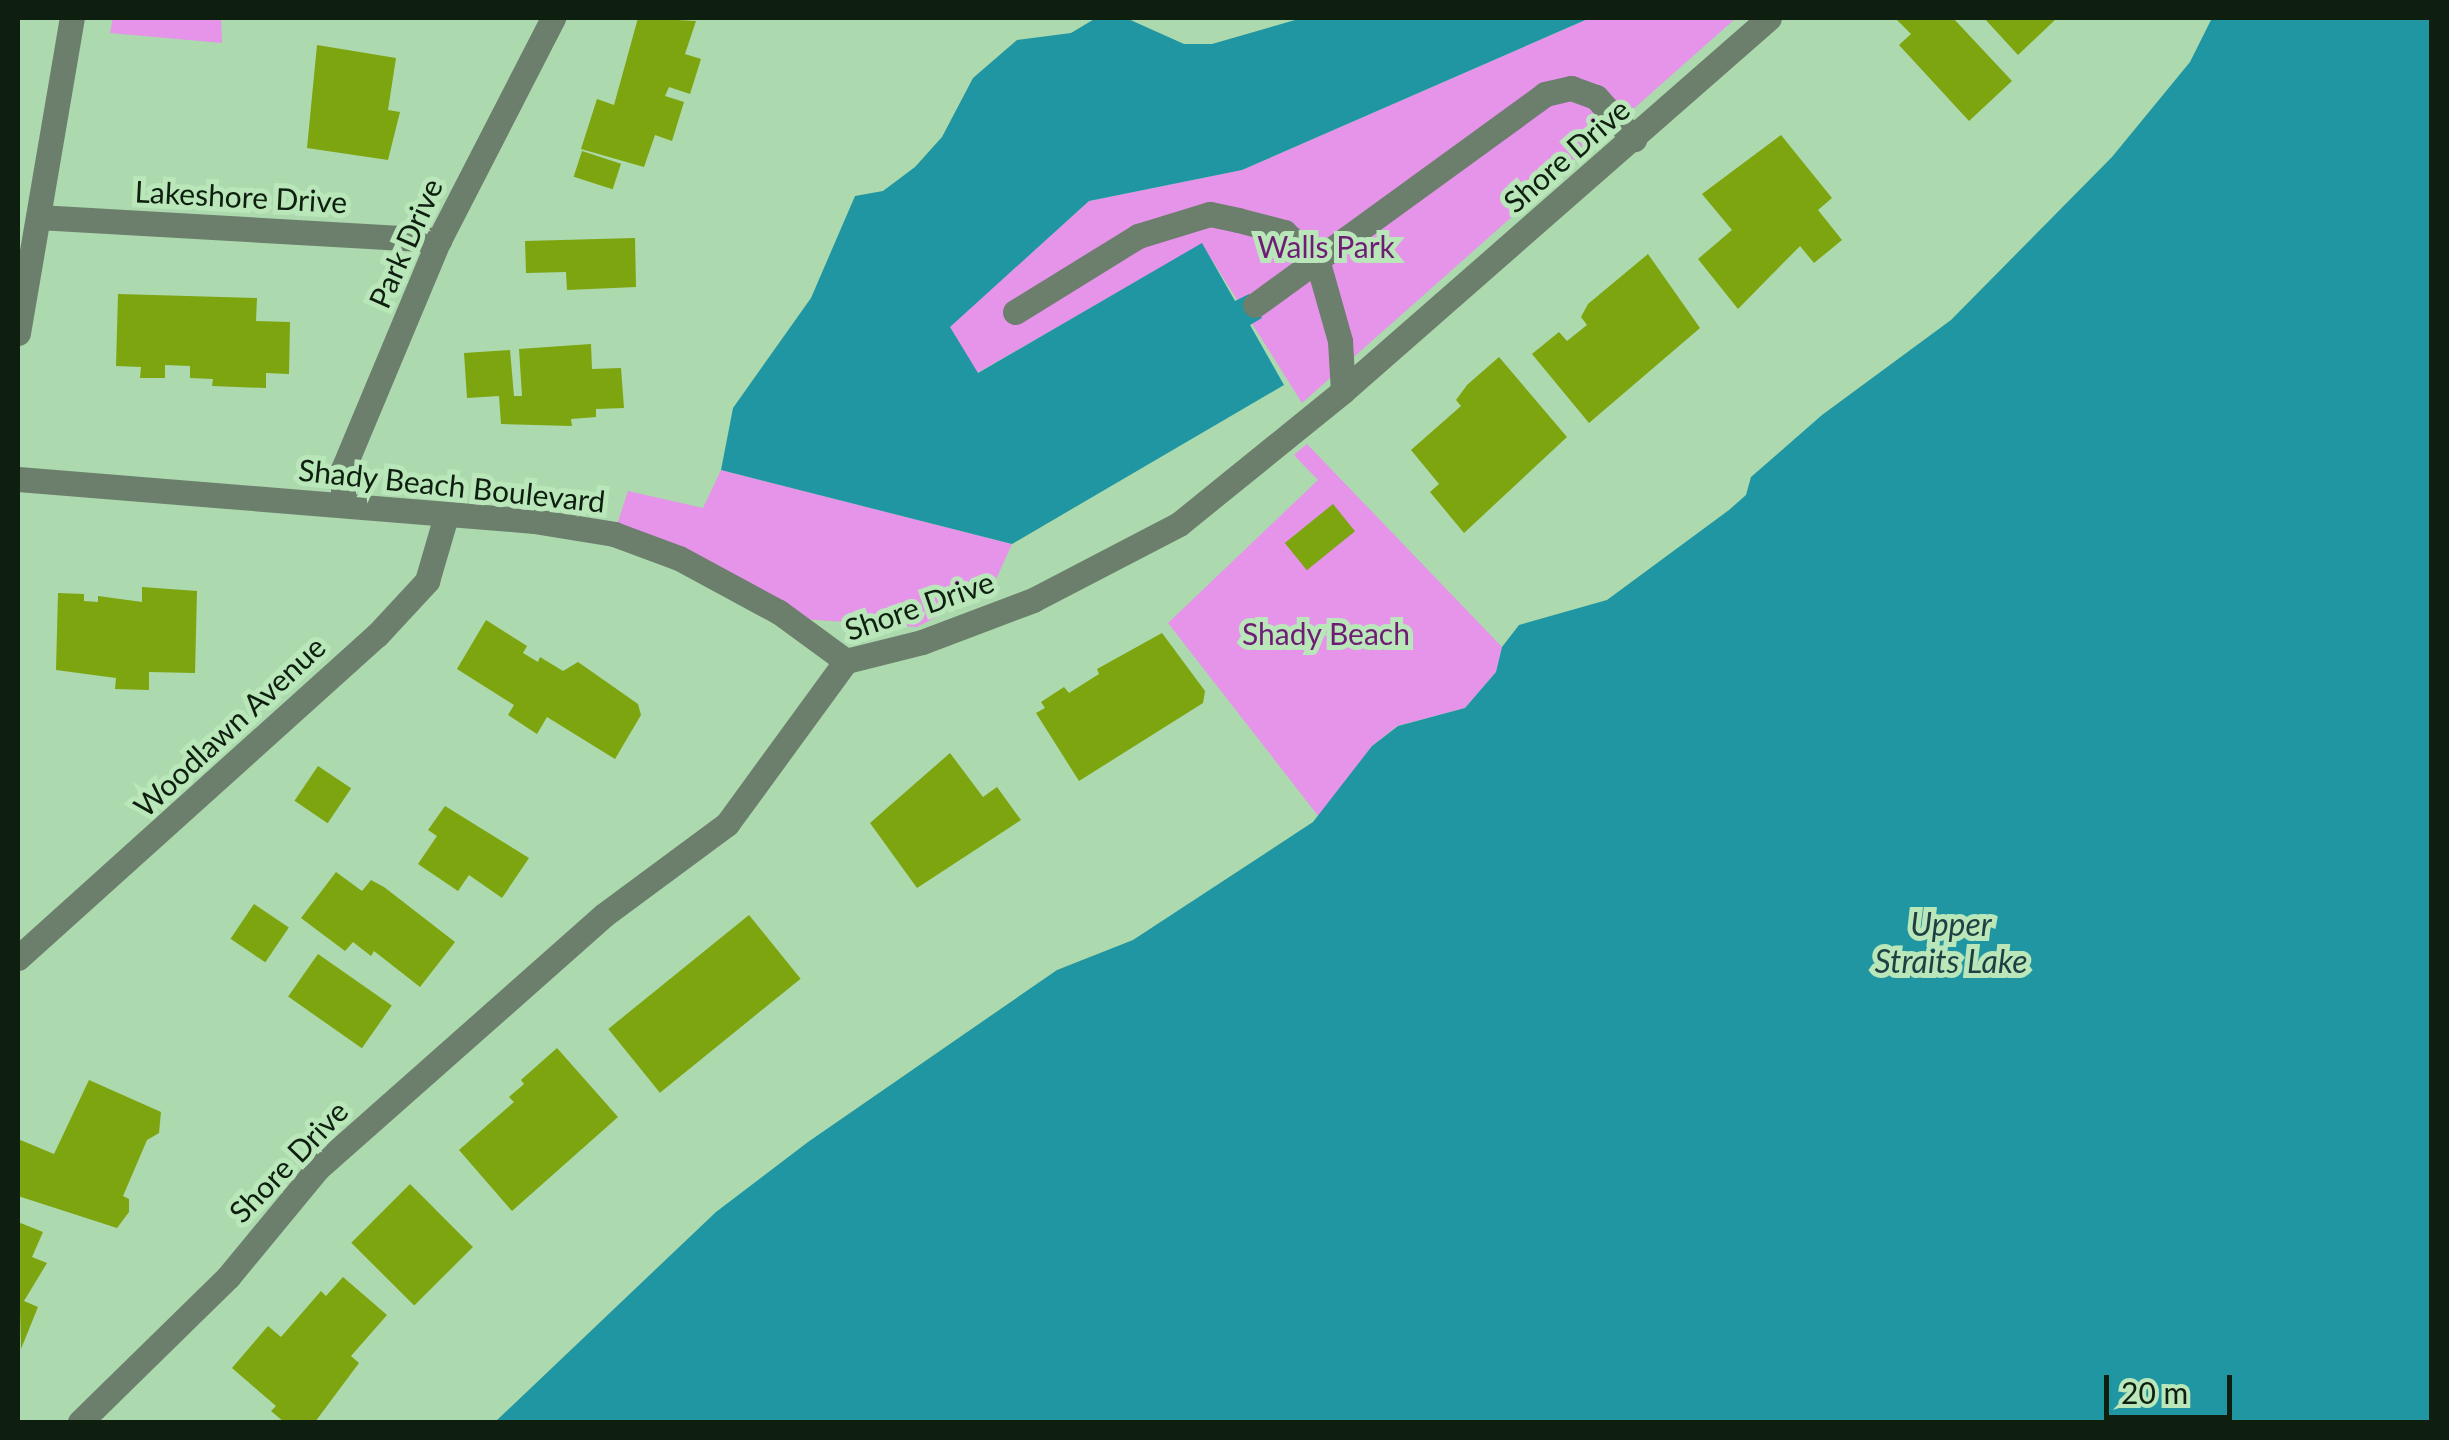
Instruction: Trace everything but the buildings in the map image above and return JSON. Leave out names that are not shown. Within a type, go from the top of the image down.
[{"type":"street","points":[[18,333],[72,18]]},
{"type":"street","name":"Park Drive","points":[[343,504],[342,469],[439,240],[553,18]]},
{"type":"street","name":"Shore Drive","points":[[80,1422],[228,1277],[317,1169],[604,915],[727,824],[846,661],[922,642],[1033,600],[1179,524],[1343,391],[1769,18]]},
{"type":"street","points":[[1255,305],[1318,264],[1546,94],[1570,88],[1596,97],[1634,139]]},
{"type":"street","points":[[1015,312],[1138,236],[1210,214],[1284,232],[1318,264],[1340,341],[1343,391]]},
{"type":"street","name":"Lakeshore Drive","points":[[38,217],[439,240]]},
{"type":"street","name":"Shady Beach Boulevard","points":[[18,479],[534,521],[635,541],[779,612],[846,661]]},
{"type":"street","name":"Woodlawn Avenue","points":[[18,958],[377,634],[428,581],[446,516]]},
{"type":"green space","points":[[113,18],[221,18],[222,43],[110,33]]},
{"type":"green space","name":"Walls Park","points":[[1590,18],[1736,18],[1302,403],[1202,244],[977,373],[949,327],[1089,201],[1242,170]]},
{"type":"green space","name":"Shady Beach","points":[[1307,444],[1502,647],[1496,672],[1465,708],[1397,726],[1372,746],[1319,817],[1168,623],[1318,480],[1294,455]]},
{"type":"green space","points":[[721,470],[1012,544],[992,588],[917,627],[802,619],[614,534],[628,491],[703,508]]},
{"type":"water","points":[[1096,18],[1126,18],[1184,44],[1212,44],[1302,18],[1590,18],[1242,170],[1089,201],[950,327],[978,373],[1202,243],[1235,301],[1249,294],[1262,318],[1250,325],[1284,385],[1012,544],[721,470],[733,408],[811,298],[855,196],[883,191],[915,167],[942,137],[973,78],[1017,40],[1071,33]]},
{"type":"water","name":"Upper Straits Lake","points":[[2212,18],[2431,18],[2431,1422],[495,1422],[716,1212],[808,1142],[1057,970],[1133,940],[1313,822],[1372,746],[1398,726],[1465,708],[1496,672],[1502,647],[1519,625],[1607,600],[1729,510],[1746,495],[1751,477],[1822,415],[1951,320],[2112,157],[2190,62]]}]
